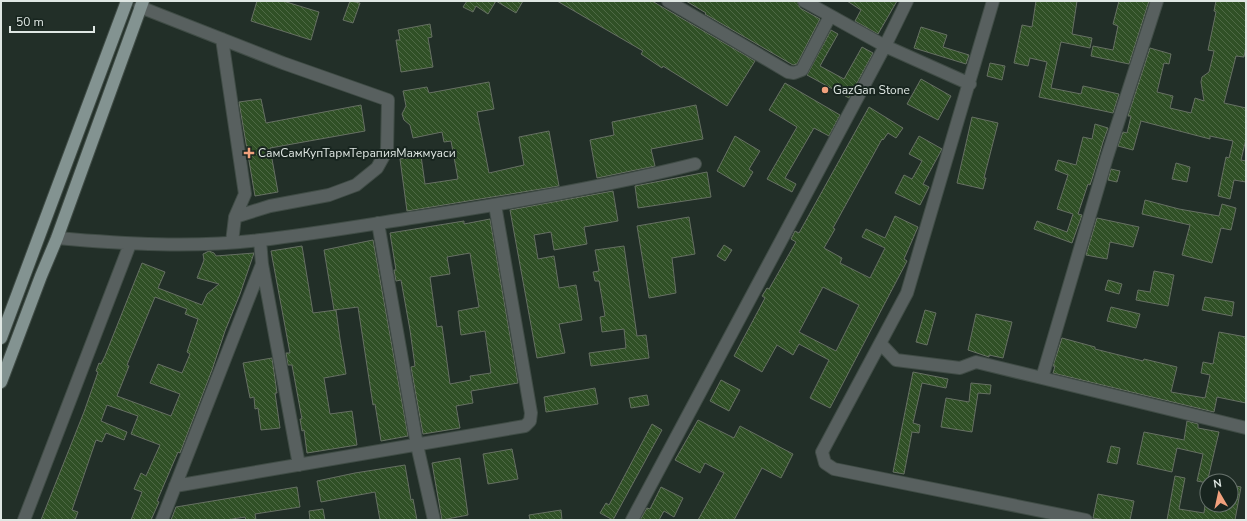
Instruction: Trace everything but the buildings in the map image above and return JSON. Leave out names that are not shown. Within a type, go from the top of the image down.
[{"type":"main road","points":[[1,338],[127,1]]},
{"type":"main road","points":[[1,382],[57,238],[141,4]]},
{"type":"street","points":[[668,1],[788,72],[794,73],[802,70],[830,16]]},
{"type":"street","points":[[804,1],[885,46],[970,84]]},
{"type":"street","points":[[632,520],[885,46],[906,1]]},
{"type":"street","points":[[993,1],[970,84],[907,293],[822,452],[825,463],[834,469],[1086,520]]},
{"type":"street","points":[[1042,378],[1107,157],[1157,1]]},
{"type":"street","points":[[141,4],[222,39],[283,63],[388,100],[387,150],[377,168],[356,185],[329,195],[270,206],[235,217]]},
{"type":"street","points":[[222,39],[245,194],[235,217],[232,242]]},
{"type":"street","points":[[57,238],[130,244],[191,244],[260,240],[495,205],[621,182],[695,164]]},
{"type":"street","points":[[175,486],[525,426],[530,421],[531,413],[495,205]]},
{"type":"street","points":[[378,223],[417,445],[434,520]]},
{"type":"street","points":[[260,240],[262,264],[299,465]]},
{"type":"street","points":[[24,520],[130,244]]},
{"type":"street","points":[[162,520],[262,264]]},
{"type":"street","points":[[881,344],[896,360],[960,368],[976,362],[1246,428]]},
{"type":"place","name":"GazGan Stone","points":[[825,90]]},
{"type":"place","name":"СамСамКупТармТерапияМажмуаси","points":[[249,153]]}]
